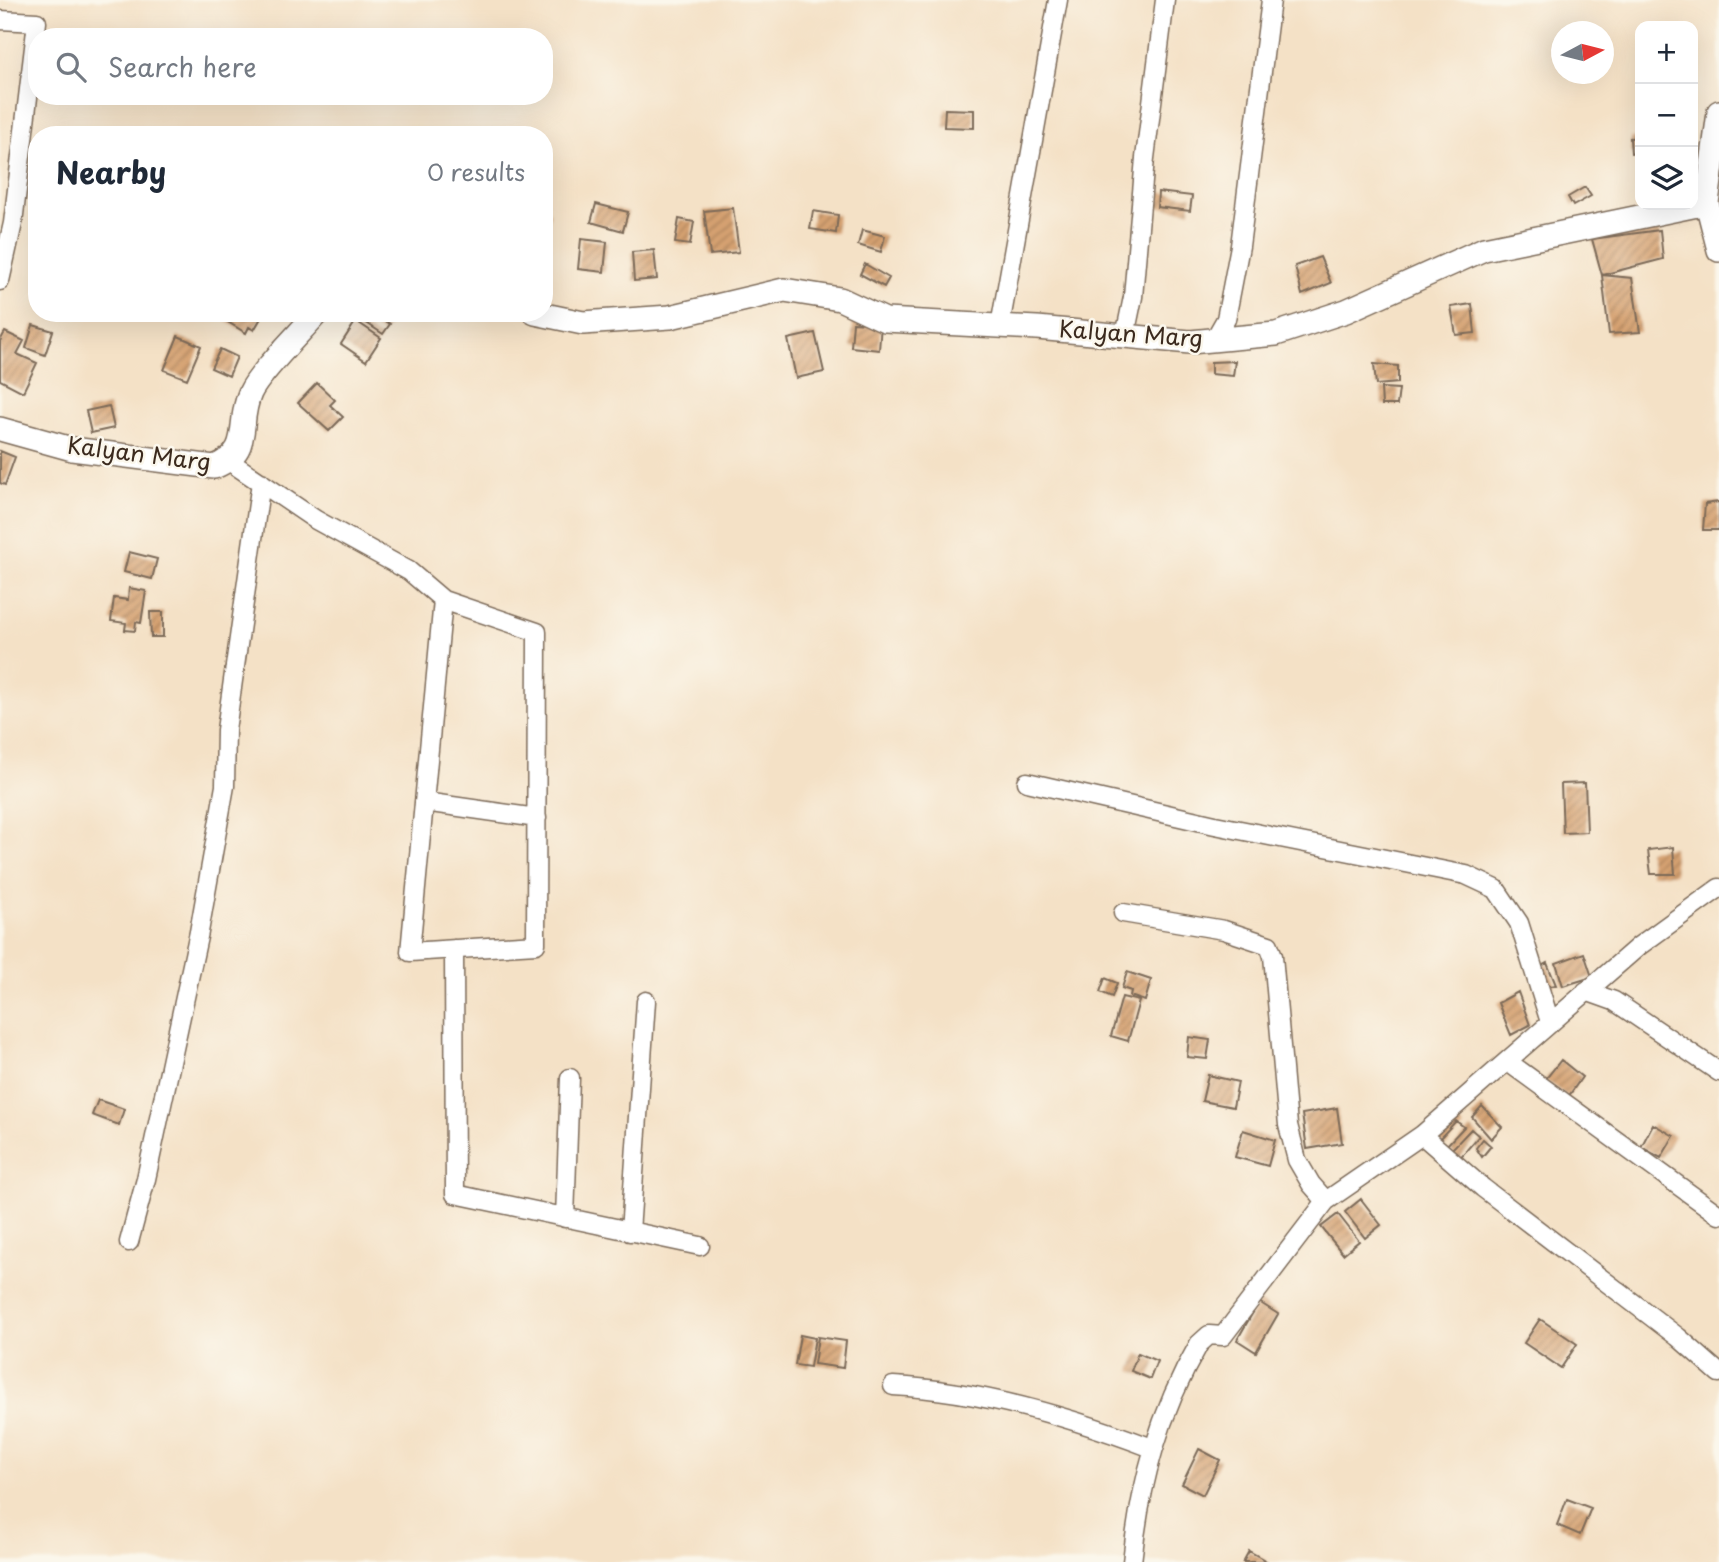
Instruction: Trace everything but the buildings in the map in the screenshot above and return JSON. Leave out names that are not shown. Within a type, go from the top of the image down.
[{"type":"street","points":[[1000,326],[1058,0]]},
{"type":"street","points":[[1125,336],[1133,297],[1145,158],[1165,0]]},
{"type":"street","points":[[1214,340],[1226,319],[1240,246],[1270,0]]},
{"type":"street","points":[[0,20],[37,22],[36,28]]},
{"type":"street","points":[[0,281],[13,223],[28,97]]},
{"type":"street","points":[[1719,113],[1716,163],[1707,203],[1719,250]]},
{"type":"street","name":"Kalyan Marg","points":[[553,317],[583,323],[670,317],[784,290],[840,299],[885,320],[1000,326],[1190,342],[1276,334],[1346,311],[1484,249],[1707,203]]},
{"type":"street","name":"Kalyan Marg","points":[[0,429],[72,449],[214,467],[229,461],[240,446],[250,393],[309,322]]},
{"type":"street","points":[[229,461],[316,520],[409,571],[443,600],[537,632],[536,944],[410,952],[443,600]]},
{"type":"street","points":[[129,1242],[146,1179],[200,932],[223,799],[226,730],[261,482]]},
{"type":"street","points":[[1027,782],[1228,827],[1466,875],[1496,889],[1519,923],[1550,1022]]},
{"type":"street","points":[[424,802],[537,818]]},
{"type":"street","points":[[1132,1562],[1138,1503],[1152,1448],[1199,1344],[1209,1335],[1223,1336],[1326,1201],[1422,1135],[1639,946],[1719,888]]},
{"type":"street","points":[[1123,913],[1224,930],[1269,944],[1273,956],[1288,1125],[1297,1160],[1311,1184],[1326,1201]]},
{"type":"street","points":[[454,949],[455,1194],[700,1247]]},
{"type":"street","points":[[1586,991],[1614,1001],[1719,1072]]},
{"type":"street","points":[[630,1231],[646,1001]]},
{"type":"street","points":[[1508,1062],[1719,1215]]},
{"type":"street","points":[[565,1217],[570,1078]]},
{"type":"street","points":[[1422,1135],[1504,1204],[1678,1337],[1719,1373]]},
{"type":"street","points":[[893,1386],[925,1388],[987,1400],[1111,1432],[1152,1448]]}]
